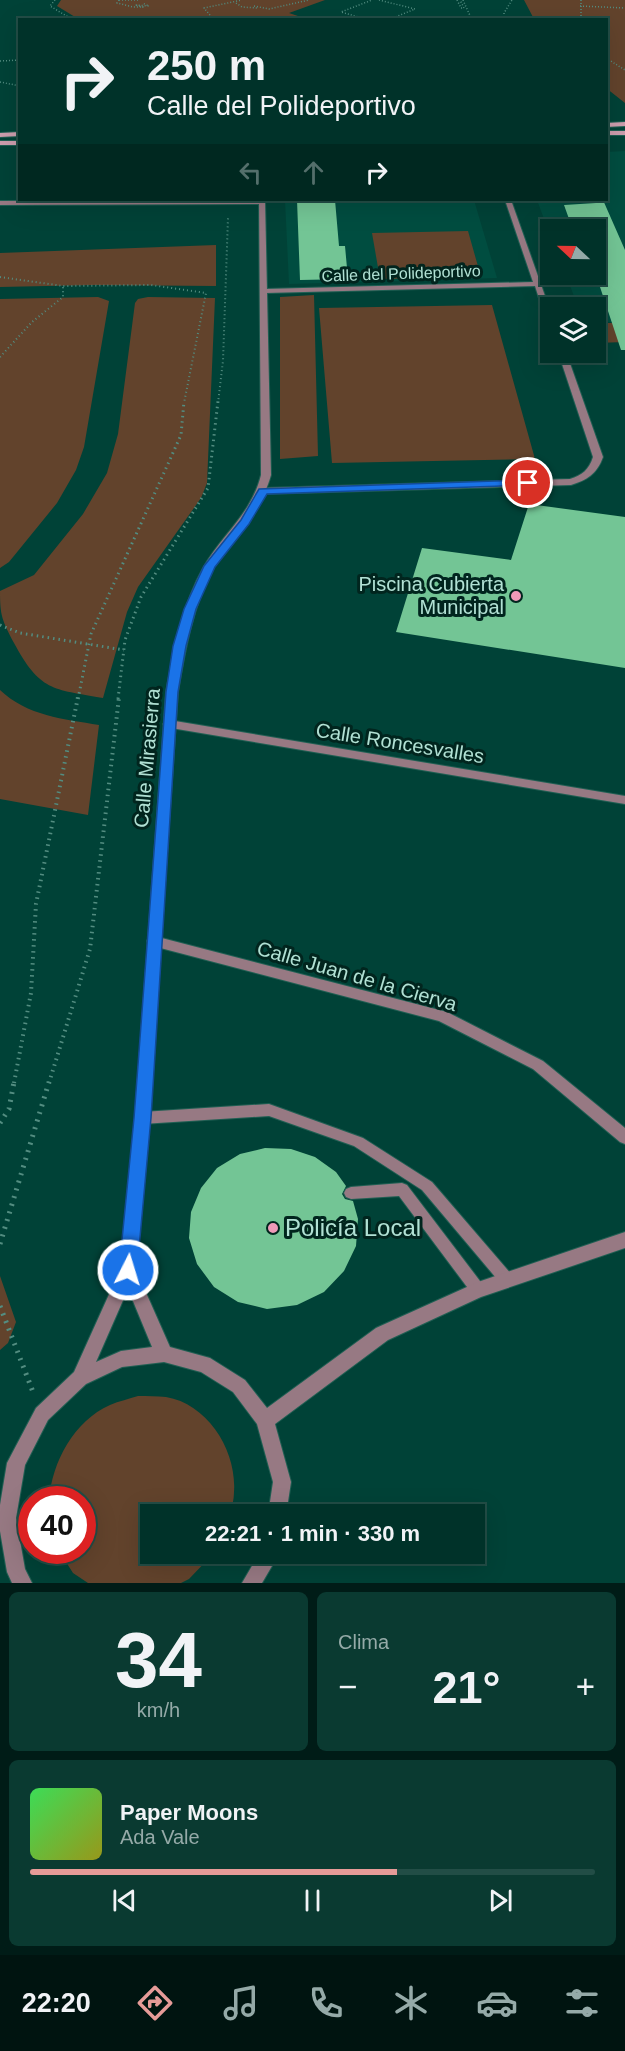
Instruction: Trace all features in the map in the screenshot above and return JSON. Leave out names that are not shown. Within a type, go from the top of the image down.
[{"type":"main road","points":[[608,125],[625,124]]},
{"type":"main road","points":[[608,133],[625,133]]},
{"type":"main road","points":[[0,135],[18,134]]},
{"type":"main road","points":[[0,143],[18,143]]},
{"type":"street","name":"Calle Mirasierra","points":[[80,1378],[128,1270],[142,1118],[170,724],[180,646],[190,609],[209,566],[245,521],[263,491],[266,475],[262,201]]},
{"type":"street","points":[[508,201],[542,297]]},
{"type":"street","name":"Calle del Polideportivo","points":[[265,291],[538,284]]},
{"type":"street","points":[[263,491],[571,482],[585,478],[595,468],[598,457],[565,363]]},
{"type":"street","name":"Calle Roncesvalles","points":[[170,724],[625,800]]},
{"type":"street","name":"Calle Juan de la Cierva","points":[[154,941],[442,1016],[538,1065],[625,1137]]},
{"type":"street","points":[[265,1420],[382,1334],[478,1290],[625,1240]]},
{"type":"street","name":"Calle Mirasierra","points":[[128,1270],[164,1354]]},
{"type":"street","points":[[16,1579],[6,1518],[16,1463],[42,1414],[80,1378],[121,1359],[164,1354],[204,1364],[239,1386],[265,1420],[282,1482],[279,1504]]},
{"type":"street","points":[[251,1583],[263,1564]]},
{"type":"lane","points":[[0,203],[262,201]]},
{"type":"lane","points":[[142,1118],[269,1110],[358,1142],[427,1186],[507,1280]]},
{"type":"lane","points":[[351,1193],[402,1189],[478,1290]]},
{"type":"path","points":[[55,0],[50,6],[70,18]]},
{"type":"path","points":[[138,0],[119,0],[117,3],[123,6],[143,7],[135,4],[149,6],[142,3]]},
{"type":"path","points":[[210,15],[204,8],[242,0]]},
{"type":"path","points":[[236,3],[246,8],[264,8],[309,0]]},
{"type":"path","points":[[362,18],[341,12],[372,0]]},
{"type":"path","points":[[379,0],[415,9],[393,18]]},
{"type":"path","points":[[460,0],[471,18]]},
{"type":"path","points":[[504,18],[504,13],[512,0]]},
{"type":"path","points":[[581,0],[581,18]]},
{"type":"path","points":[[254,6],[264,8]]},
{"type":"path","points":[[580,6],[625,8]]},
{"type":"path","points":[[608,59],[625,69]]},
{"type":"path","points":[[0,61],[18,60]]},
{"type":"path","points":[[0,82],[18,86]]},
{"type":"path","points":[[0,1244],[90,949],[125,640],[141,597],[208,488],[223,361],[228,202]]},
{"type":"path","points":[[0,277],[63,286],[151,285],[206,293],[184,401],[181,435],[91,634],[36,904],[31,993],[9,1109],[0,1123]]},
{"type":"path","points":[[0,357],[32,322],[63,297],[63,286]]},
{"type":"path","points":[[0,625],[20,633],[124,650]]},
{"type":"path","points":[[0,1306],[42,1414]]},
{"type":"shaded area","points":[[61,0],[325,0],[289,13],[304,18],[77,18],[57,6]]},
{"type":"shaded area","points":[[524,0],[625,0],[625,103],[608,90],[608,18],[533,18]]},
{"type":"shaded area","points":[[625,151],[625,322],[606,322],[606,297],[574,297],[570,285],[606,285],[606,219],[544,219],[537,201],[608,201],[608,152]]},
{"type":"shaded area","points":[[285,201],[474,201],[497,278],[289,284]]},
{"type":"shaded area","points":[[468,231],[481,277],[380,279],[372,233]]},
{"type":"shaded area","points":[[216,245],[216,286],[0,287],[0,253]]},
{"type":"shaded area","points":[[314,295],[318,456],[280,459],[280,297]]},
{"type":"shaded area","points":[[98,297],[109,301],[84,447],[76,470],[57,503],[9,562],[0,568],[0,299]]},
{"type":"shaded area","points":[[148,297],[215,298],[207,483],[201,498],[138,587],[127,612],[103,698],[59,689],[40,679],[32,671],[4,623],[0,591],[34,575],[83,514],[107,473],[118,434],[135,303],[138,299]]},
{"type":"shaded area","points":[[492,305],[535,459],[332,463],[319,308]]},
{"type":"shaded area","points":[[606,323],[625,323],[625,342],[606,343]]},
{"type":"shaded area","points":[[0,690],[22,706],[34,711],[99,725],[88,815],[0,799]]},
{"type":"shaded area","points":[[0,1276],[16,1322],[8,1343],[0,1350]]},
{"type":"shaded area","points":[[138,1396],[166,1397],[181,1401],[207,1419],[225,1446],[231,1461],[234,1476],[232,1504],[140,1504],[140,1564],[203,1564],[189,1579],[181,1583],[88,1583],[73,1573],[67,1564],[96,1564],[96,1486],[51,1486],[55,1471],[67,1444],[76,1432],[97,1412]]},
{"type":"building","points":[[297,201],[335,201],[339,246],[345,246],[348,279],[300,280]]},
{"type":"building","points":[[603,201],[625,250],[625,350],[621,350],[606,305],[606,297],[603,297],[599,285],[606,285],[606,219],[569,219],[564,205]]},
{"type":"building","name":"Piscina Cubierta Municipal","points":[[529,504],[625,517],[625,668],[396,632],[422,548],[511,560]]},
{"type":"building","name":"Policía Local","points":[[265,1148],[291,1149],[315,1157],[336,1172],[346,1186],[342,1194],[345,1199],[353,1201],[358,1219],[356,1246],[344,1271],[324,1292],[297,1305],[267,1309],[238,1302],[214,1287],[197,1264],[189,1238],[191,1212],[201,1188],[217,1168],[240,1154]]},
{"type":"place","name":"Piscina Cubierta Municipal","points":[[516,596]]},
{"type":"place","name":"Policía Local","points":[[273,1228]]},
{"type":"route","points":[[128,1270],[142,1118],[172,692],[180,646],[190,609],[209,566],[245,521],[263,491],[528,483]]}]
